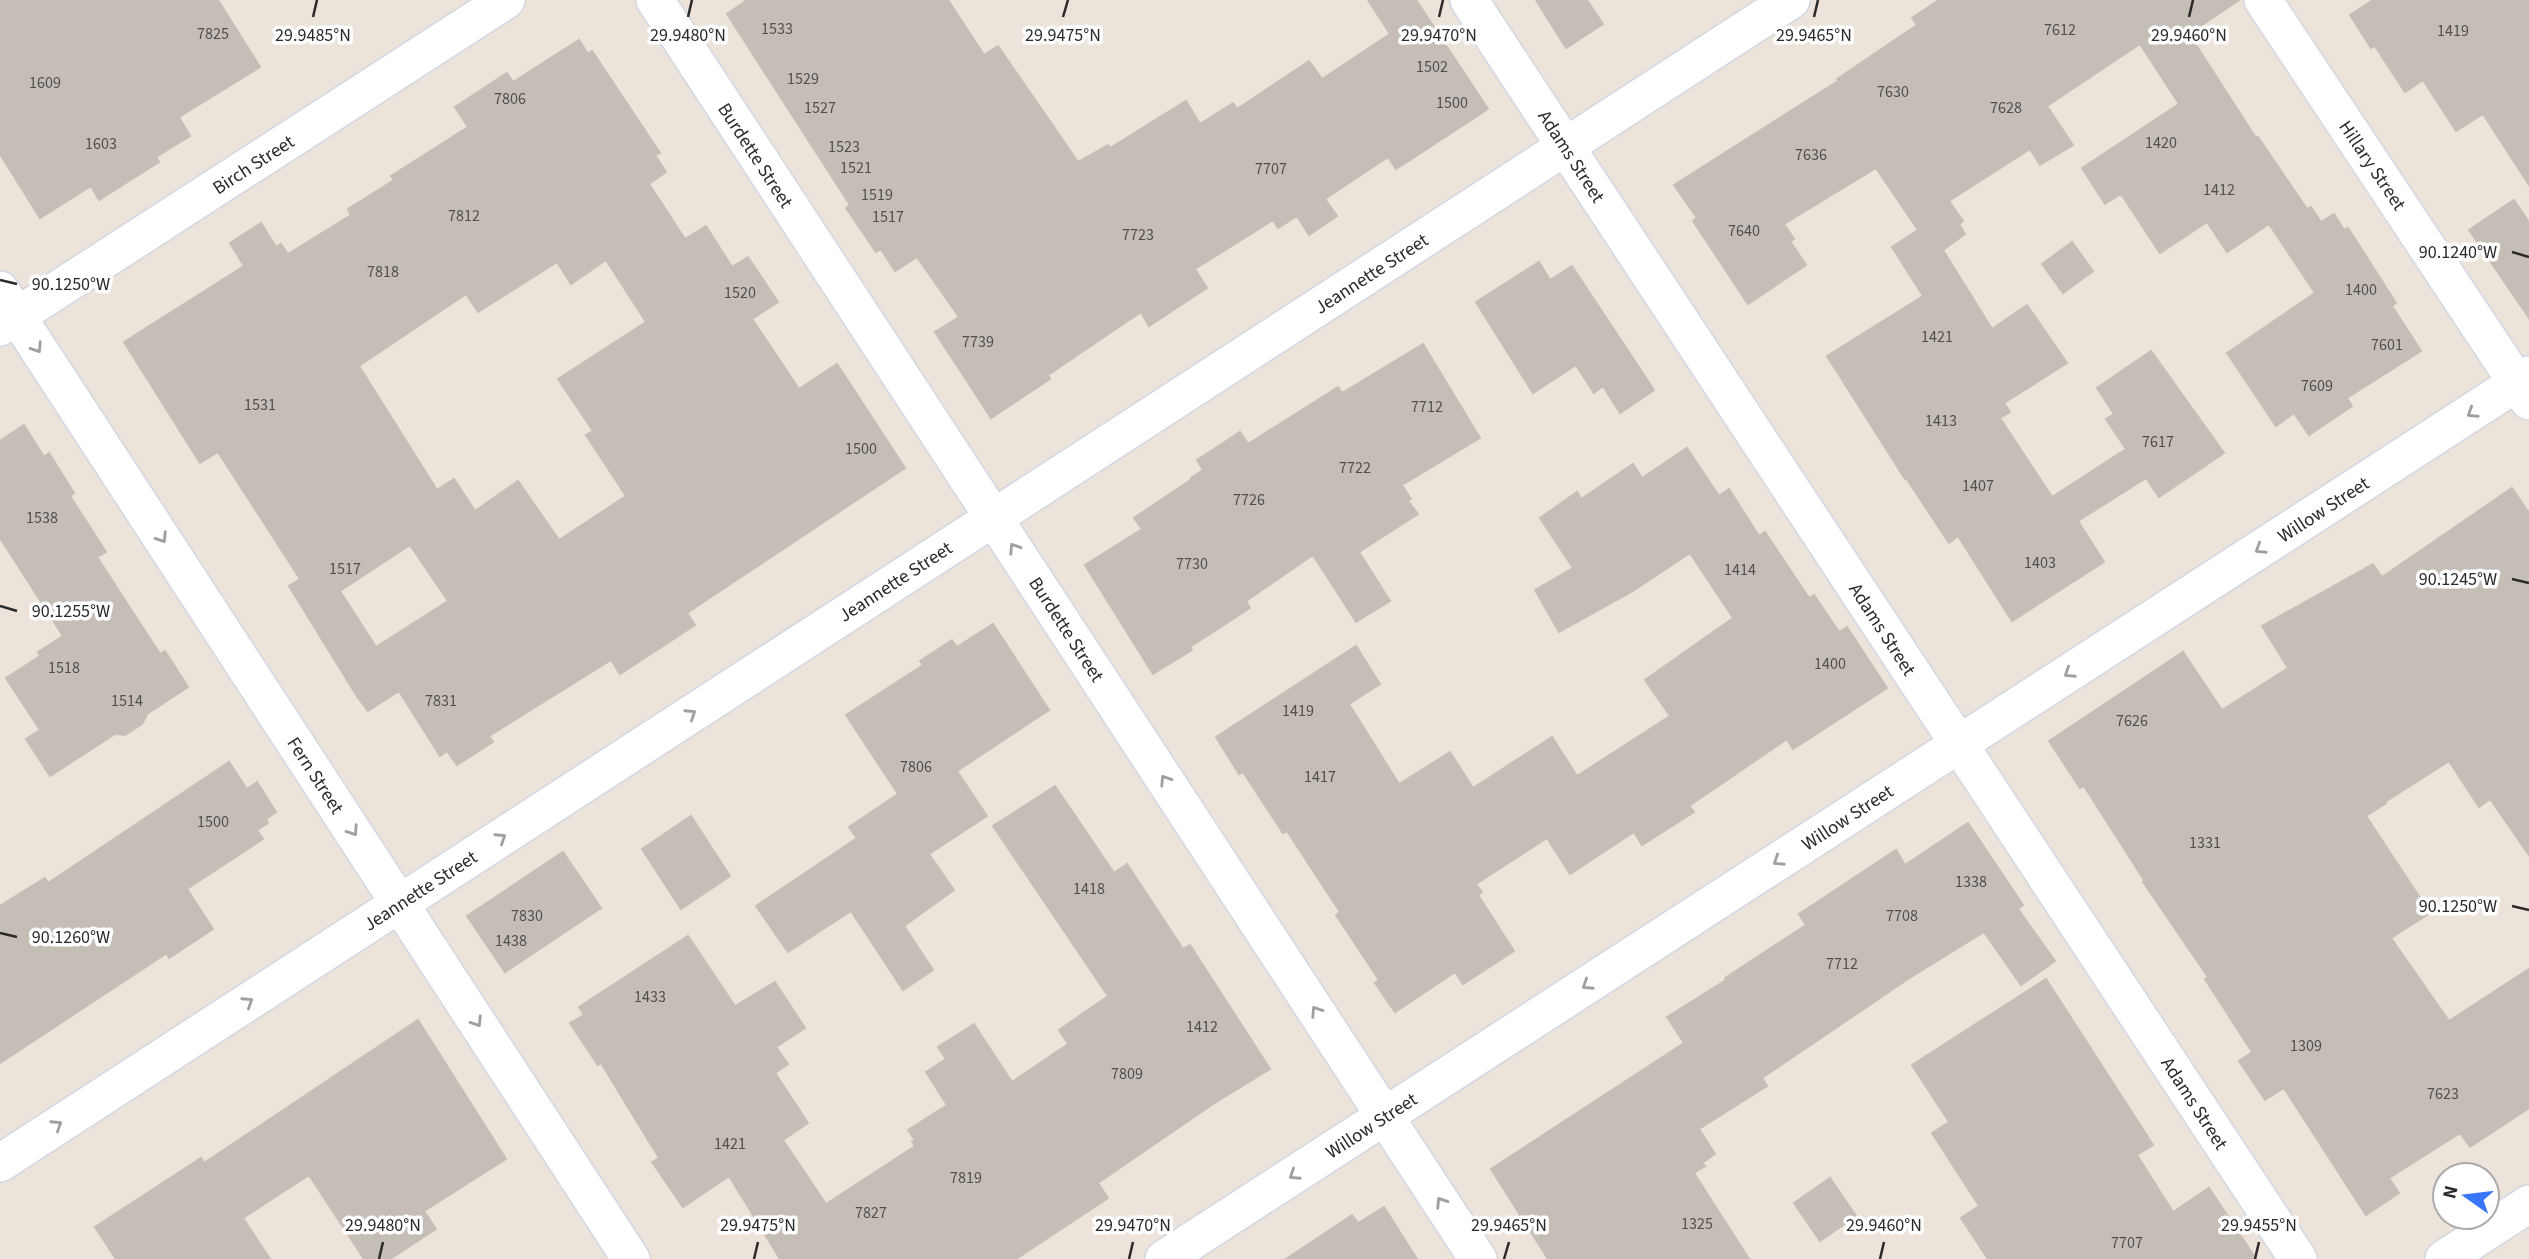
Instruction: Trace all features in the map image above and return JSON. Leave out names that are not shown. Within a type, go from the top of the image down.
[{"type":"street","name":"Birch Street","points":[[6,311],[506,0]]},
{"type":"street","name":"Burdette Street","points":[[655,0],[1478,1259]]},
{"type":"street","name":"Adams Street","points":[[1469,0],[2298,1259]]},
{"type":"street","name":"Jeannette Street","points":[[0,1163],[1791,0]]},
{"type":"street","name":"Hillary Street","points":[[2263,0],[2525,386]]},
{"type":"street","name":"Fern Street","points":[[6,311],[400,903],[631,1259]]},
{"type":"street","name":"Willow Street","points":[[1164,1259],[1959,744],[2525,386]]},
{"type":"street","points":[[2444,1259],[2529,1204]]},
{"type":"building","points":[[0,0],[218,0],[260,67],[179,117],[190,136],[156,157],[159,162],[99,200],[91,186],[40,218],[0,154]]},
{"type":"building","points":[[747,0],[948,0],[984,55],[998,46],[1078,162],[1108,145],[1110,148],[1186,101],[1200,124],[1233,103],[1237,109],[1309,61],[1322,79],[1390,34],[1368,0],[1416,0],[1488,109],[1396,169],[1388,157],[1325,199],[1337,216],[1309,235],[1297,216],[1278,228],[1273,220],[1195,269],[1207,288],[1149,326],[1141,312],[1048,375],[1050,379],[991,418],[935,332],[959,317],[917,257],[895,271],[881,249],[876,252],[846,208],[850,205],[727,14]]},
{"type":"building","points":[[1536,0],[1587,0],[1603,24],[1566,48]]},
{"type":"building","points":[[1939,0],[2239,0],[2189,34],[2256,138],[2258,137],[2307,209],[2311,207],[2321,222],[2334,214],[2344,230],[2348,228],[2396,303],[2392,306],[2421,351],[2347,398],[2352,406],[2309,435],[2294,413],[2276,426],[2227,353],[2315,293],[2269,224],[2227,252],[2207,222],[2160,253],[2121,194],[2105,204],[2082,168],[2179,104],[2140,44],[2047,106],[2073,145],[2040,165],[2030,149],[1949,201],[1963,221],[1959,224],[1965,234],[1943,250],[1992,329],[2027,305],[2067,363],[2004,403],[2010,412],[2000,418],[2052,497],[2126,449],[2106,419],[2114,414],[2097,388],[2151,351],[2224,453],[2159,497],[2146,478],[2078,521],[2104,562],[2012,621],[1958,536],[1949,543],[1827,356],[1923,296],[1892,247],[1918,230],[1876,168],[1784,224],[1794,239],[1790,241],[1806,265],[1748,304],[1693,221],[1697,218],[1674,185],[1838,81],[1837,79],[1917,25],[1912,18]]},
{"type":"building","points":[[2373,0],[2529,0],[2529,185],[2483,114],[2456,131],[2423,80],[2405,92],[2375,46],[2371,48],[2350,15]]},
{"type":"building","points":[[579,40],[588,54],[592,51],[660,153],[655,155],[666,172],[649,184],[685,239],[706,226],[732,267],[748,257],[778,302],[752,319],[799,389],[837,364],[905,468],[687,613],[695,625],[620,674],[611,660],[489,736],[493,742],[457,765],[447,751],[440,756],[399,691],[368,711],[289,586],[300,579],[218,452],[200,463],[124,342],[244,266],[230,243],[261,223],[276,247],[281,244],[288,254],[351,215],[348,209],[394,180],[391,176],[468,127],[455,107],[507,73],[513,82]],"holes":[[[606,260],[646,322],[558,379],[593,431],[586,435],[626,496],[559,540],[518,481],[475,511],[454,479],[437,490],[359,366],[466,294],[478,312],[557,262],[571,284]],[[410,545],[448,601],[376,647],[340,591]]]},
{"type":"building","points":[[2514,200],[2529,222],[2529,318],[2469,230]]},
{"type":"building","points":[[2072,242],[2093,271],[2063,293],[2042,264]]},
{"type":"building","points":[[1539,262],[1550,280],[1572,266],[1654,390],[1620,413],[1603,386],[1594,393],[1576,365],[1533,393],[1476,302]]},
{"type":"building","points":[[1423,344],[1480,438],[1402,485],[1411,499],[1408,501],[1418,514],[1359,552],[1390,601],[1356,622],[1313,555],[1246,601],[1250,608],[1153,674],[1085,565],[1142,529],[1134,518],[1203,470],[1197,460],[1240,432],[1248,444],[1338,387],[1342,393]]},
{"type":"building","points":[[24,425],[44,457],[49,453],[74,493],[70,496],[106,552],[97,557],[160,654],[165,651],[188,687],[147,714],[142,724],[125,735],[115,734],[50,776],[26,739],[40,730],[6,678],[40,656],[38,652],[63,636],[0,538],[0,441]]},
{"type":"building","points":[[1687,448],[1719,496],[1729,489],[1759,536],[1765,532],[1809,598],[1814,595],[1839,632],[1847,627],[1887,688],[1793,749],[1787,739],[1689,806],[1694,812],[1642,845],[1634,832],[1570,874],[1547,838],[1476,884],[1482,892],[1478,895],[1514,951],[1463,984],[1455,972],[1395,1012],[1375,983],[1379,980],[1336,915],[1340,912],[1287,831],[1283,833],[1243,772],[1239,774],[1216,737],[1356,646],[1380,684],[1349,704],[1399,784],[1450,752],[1473,788],[1552,737],[1577,776],[1670,716],[1645,680],[1733,618],[1690,553],[1633,591],[1559,632],[1535,590],[1573,568],[1540,518],[1577,492],[1581,499],[1633,464],[1642,478]]},
{"type":"building","points":[[2512,488],[2529,513],[2529,855],[2490,799],[2479,807],[2449,761],[2366,816],[2430,913],[2391,938],[2449,1021],[2529,969],[2529,1108],[2470,1147],[2460,1133],[2389,1178],[2399,1193],[2366,1215],[2284,1088],[2265,1100],[2239,1061],[2252,1052],[2205,979],[2208,977],[2143,882],[2084,786],[2080,788],[2049,741],[2183,652],[2222,710],[2288,668],[2262,626],[2373,564],[2382,577]]},
{"type":"building","points":[[993,624],[1049,710],[957,771],[987,816],[929,854],[954,890],[904,926],[933,970],[903,990],[851,911],[788,952],[756,906],[857,838],[849,827],[898,794],[846,715],[923,665],[920,661],[952,640],[957,647]]},
{"type":"building","points":[[229,762],[247,789],[257,782],[276,812],[266,819],[268,823],[257,830],[263,839],[187,889],[213,929],[169,958],[167,953],[0,1063],[0,906],[45,878],[48,883]]},
{"type":"building","points":[[1055,786],[1114,873],[1127,864],[1183,949],[1190,945],[1270,1069],[1213,1104],[1098,1183],[1108,1198],[1016,1259],[780,1259],[729,1176],[683,1207],[652,1162],[659,1158],[601,1063],[598,1065],[570,1023],[584,1015],[579,1007],[688,936],[735,1006],[775,982],[805,1028],[776,1047],[788,1064],[775,1073],[808,1123],[783,1140],[826,1204],[915,1146],[912,1142],[915,1140],[908,1130],[947,1105],[926,1072],[946,1059],[938,1047],[974,1024],[1012,1082],[1068,1044],[1059,1030],[1108,996],[993,826]]},
{"type":"building","points":[[691,816],[730,876],[681,909],[642,849]]},
{"type":"building","points":[[1968,823],[2023,905],[2018,909],[2055,961],[2021,985],[1984,932],[1908,979],[1762,1078],[1767,1086],[1699,1129],[1715,1154],[1702,1163],[1705,1166],[1694,1173],[1749,1259],[1548,1259],[1491,1169],[1684,1043],[1667,1017],[1806,925],[1799,914],[1896,850],[1905,865]]},
{"type":"building","points":[[563,852],[601,908],[505,972],[467,916]]},
{"type":"building","points":[[2046,979],[2153,1145],[2137,1155],[2173,1212],[2209,1188],[2256,1259],[1988,1259],[1961,1218],[1979,1206],[1932,1133],[1949,1122],[1912,1065]]},
{"type":"building","points":[[418,1020],[506,1159],[424,1211],[436,1229],[390,1259],[364,1259],[309,1175],[243,1218],[270,1259],[116,1259],[95,1227],[201,1158],[204,1163]]},
{"type":"building","points":[[1830,1178],[1856,1216],[1820,1241],[1794,1203]]},
{"type":"building","points":[[1384,1207],[1417,1259],[1286,1259],[1352,1215],[1358,1223]]}]
